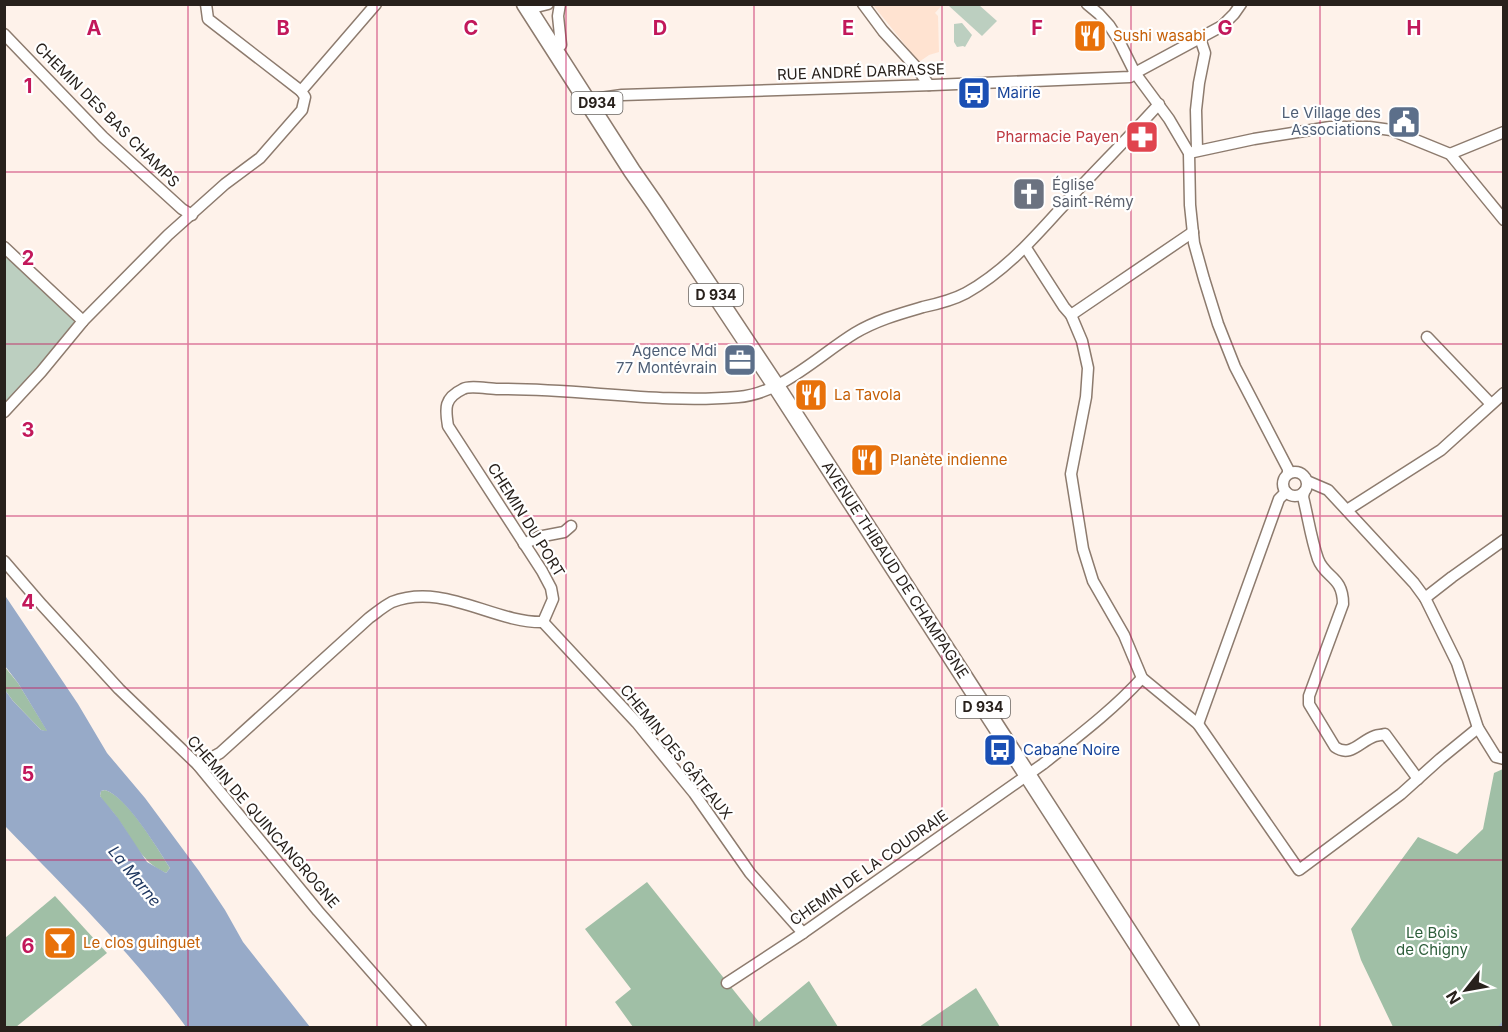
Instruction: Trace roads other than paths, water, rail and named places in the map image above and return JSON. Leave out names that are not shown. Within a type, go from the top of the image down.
[{"type":"main road","name":"AVENUE THIBAUD DE CHAMPAGNE","points":[[534,6],[561,45],[590,99]]},
{"type":"main road","name":"AVENUE THIBAUD DE CHAMPAGNE","points":[[534,6],[632,171],[776,386],[1191,1028]]},
{"type":"street","points":[[4,412],[83,321],[168,235],[225,184],[260,158],[302,110],[305,97],[301,91],[208,18],[206,4]]},
{"type":"street","points":[[301,91],[376,4]]},
{"type":"street","points":[[560,4],[558,16],[561,45]]},
{"type":"street","points":[[863,4],[929,85]]},
{"type":"street","points":[[1087,4],[1109,25],[1135,73],[1193,151]]},
{"type":"street","name":"RUE ANDRÉ DARRASSE","points":[[590,99],[622,95],[1130,77],[1222,26],[1241,4]]},
{"type":"street","name":"CHEMIN DES BAS CHAMPS","points":[[4,34],[103,137],[182,209],[192,215]]},
{"type":"street","points":[[1200,38],[1205,53],[1199,83],[1193,151],[1190,205],[1194,243],[1218,324],[1235,367],[1288,473]]},
{"type":"street","points":[[776,386],[872,323],[941,303],[982,284],[1026,248],[1159,104]]},
{"type":"street","points":[[1193,151],[1330,128],[1369,127],[1392,130],[1450,154],[1503,220]]},
{"type":"street","points":[[1450,154],[1503,132]]},
{"type":"street","points":[[1071,315],[1193,232]]},
{"type":"street","points":[[4,247],[83,321]]},
{"type":"street","points":[[1026,248],[1064,308],[1071,315],[1082,341],[1088,368],[1086,397],[1071,474],[1083,549],[1093,581],[1124,635],[1142,678],[1198,724],[1299,870],[1401,795],[1478,728]]},
{"type":"street","points":[[1427,337],[1491,404]]},
{"type":"street","name":"CHEMIN DU PORT","points":[[543,622],[554,599],[551,588],[448,426],[446,416],[450,397],[465,387],[701,399],[756,395],[776,386]]},
{"type":"street","points":[[1347,510],[1441,450],[1503,393]]},
{"type":"street","points":[[1305,487],[1297,496],[1293,496],[1286,492],[1282,484],[1288,473],[1295,471],[1300,472],[1306,478],[1305,487],[1303,497],[1318,561],[1340,585],[1342,593],[1342,604],[1309,696],[1309,704],[1335,747],[1341,751],[1348,751],[1374,736],[1385,734],[1418,778]]},
{"type":"street","points":[[1305,487],[1328,490],[1408,576],[1425,598],[1457,663],[1478,728],[1493,753],[1501,759]]},
{"type":"street","points":[[1198,724],[1279,500],[1286,492]]},
{"type":"street","points":[[524,544],[538,537],[564,532],[571,526]]},
{"type":"street","points":[[1425,598],[1503,540]]},
{"type":"street","name":"CHEMIN DE QUINCANGROGNE","points":[[4,561],[119,689],[198,765],[318,911],[422,1028]]},
{"type":"street","points":[[198,765],[220,753],[369,618],[391,603],[412,598],[435,597],[527,622],[543,622]]},
{"type":"street","name":"CHEMIN DES GÂTEAUX","points":[[543,622],[637,723],[694,793],[750,873],[803,933]]},
{"type":"street","name":"CHEMIN DE LA COUDRAIE","points":[[727,984],[1027,775],[1081,735],[1126,696],[1142,678]]},
{"type":"water","name":"La Marne","points":[[4,594],[78,704],[107,753],[145,798],[199,871],[243,942],[310,1027],[186,1027],[122,948],[5,826],[5,690],[41,730],[47,731],[5,666]],"holes":[[[105,790],[114,795],[132,812],[150,836],[170,868],[166,873],[147,862],[118,818],[100,796],[101,791]]]},
{"type":"waterway","points":[[1499,1028],[1504,1022]]},
{"type":"place","name":"Sushi wasabi","points":[[1090,36]]},
{"type":"place","name":"Mairie","points":[[974,93]]},
{"type":"place","name":"Le Village des Associations","points":[[1404,122]]},
{"type":"place","name":"Pharmacie Payen","points":[[1142,137]]},
{"type":"place","name":"Église Saint-Rémy","points":[[1029,194]]},
{"type":"place","name":"Agence Mdi 77 Montévrain","points":[[740,360]]},
{"type":"place","name":"La Tavola","points":[[811,395]]},
{"type":"place","name":"Planète indienne","points":[[867,460]]},
{"type":"place","name":"Cabane Noire","points":[[1000,750]]},
{"type":"place","name":"Le clos guinguet","points":[[60,943]]},
{"type":"park label","name":"Le Bois de Chigny","points":[[1432,942]]}]
